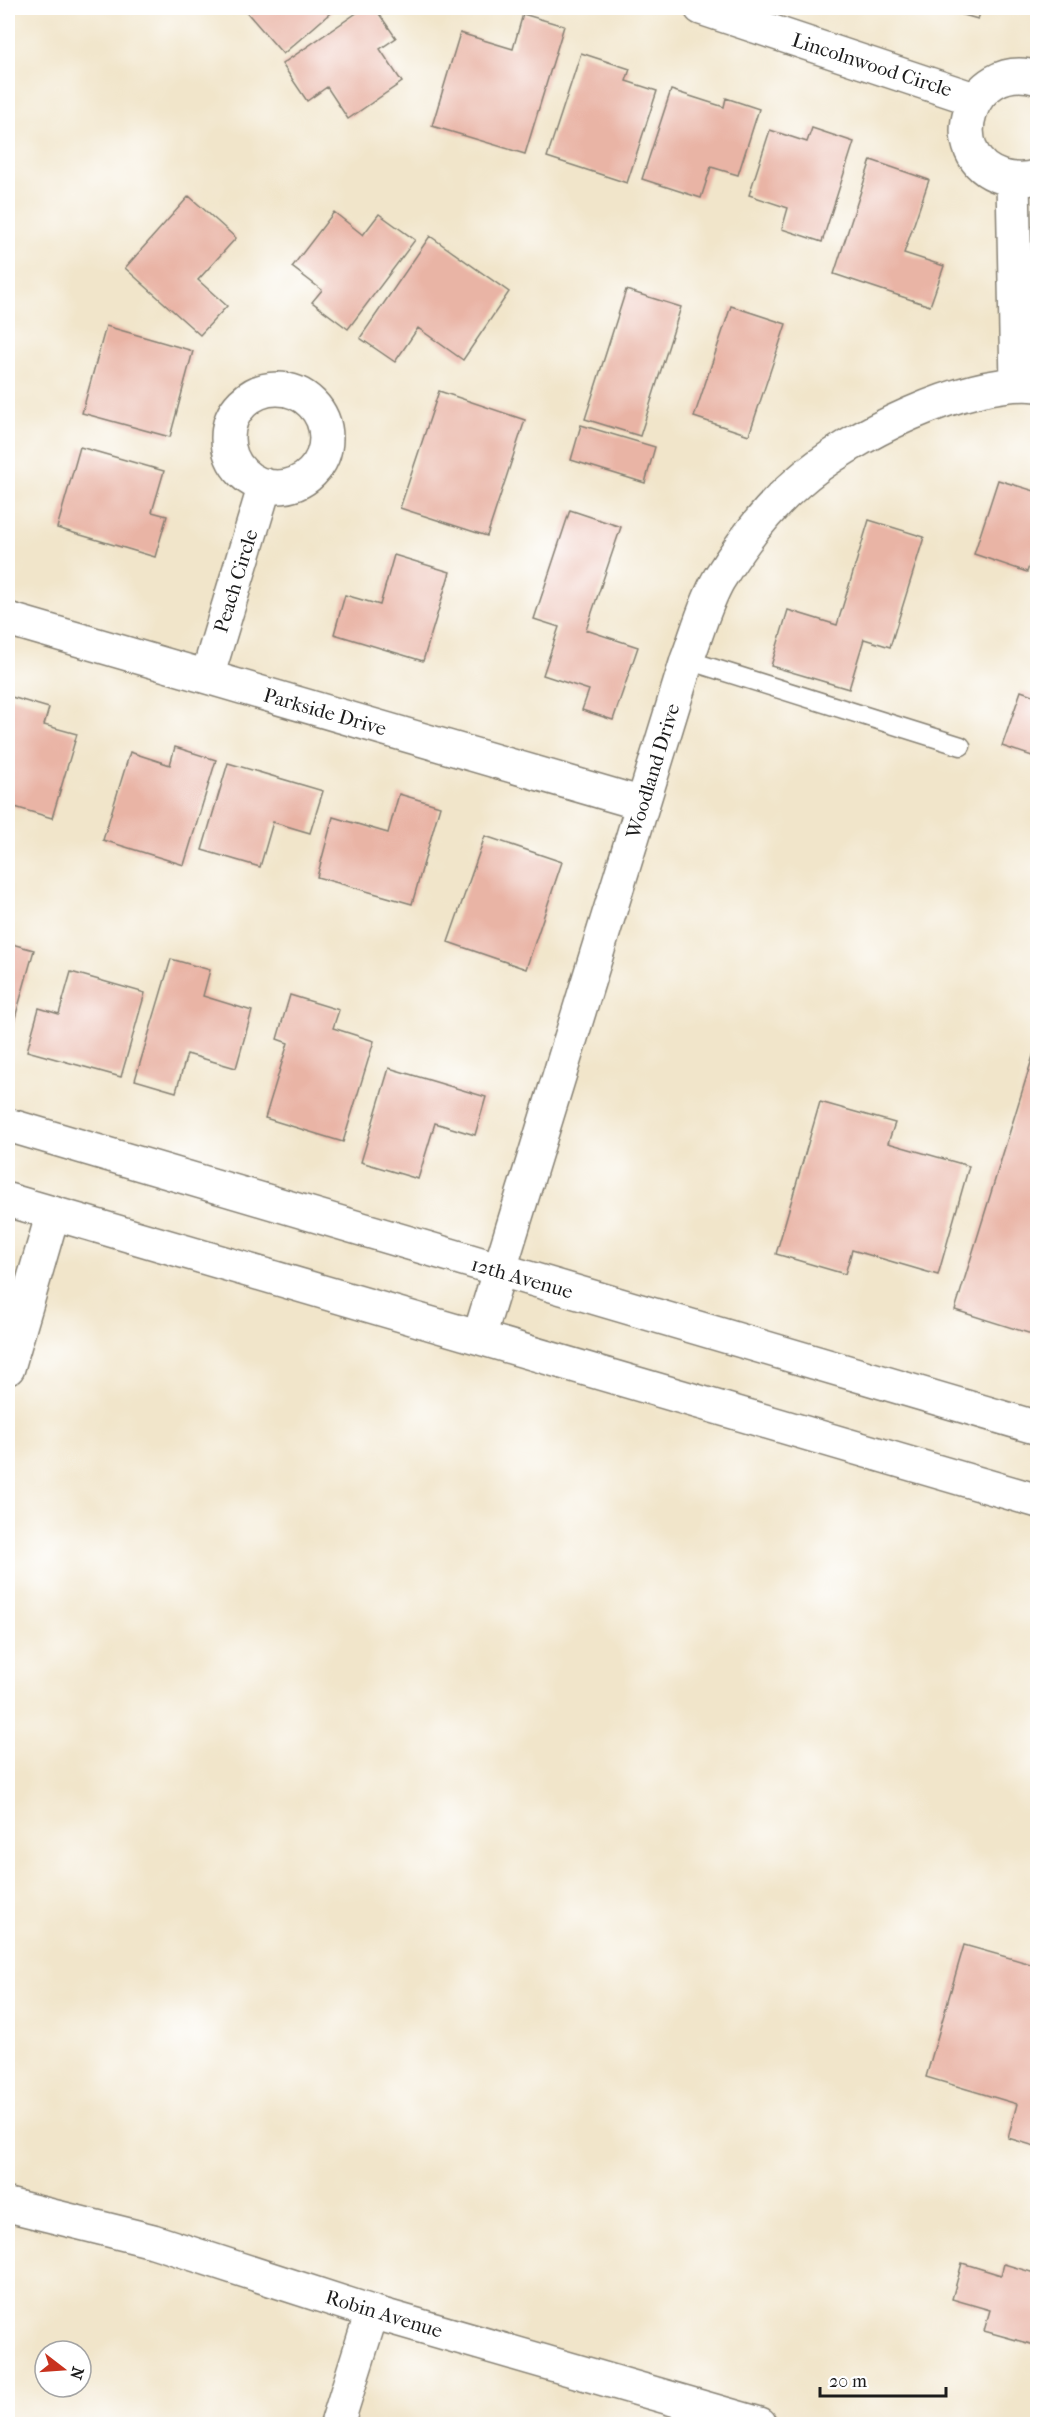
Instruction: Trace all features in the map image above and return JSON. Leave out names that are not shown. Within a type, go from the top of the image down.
[{"type":"street","name":"Lincolnwood Circle","points":[[701,8],[975,99]]},
{"type":"street","name":"Lincolnwood Circle","points":[[1028,384],[1025,178],[989,170],[972,150],[967,133],[968,115],[975,99],[986,86],[1001,77],[1018,74],[1038,78]]},
{"type":"street","name":"Woodland Drive","points":[[479,1337],[687,660],[718,581],[752,531],[797,483],[861,438],[938,402],[1028,384]]},
{"type":"street","name":"Peach Circle","points":[[207,677],[265,485]]},
{"type":"street","name":"Parkside Drive","points":[[8,619],[643,804]]},
{"type":"street","name":"12th Avenue","points":[[8,1125],[1038,1428]]},
{"type":"street","points":[[8,1200],[1038,1501]]},
{"type":"street","points":[[8,1368],[53,1213]]},
{"type":"street","name":"Robin Avenue","points":[[8,2205],[153,2241],[372,2312],[760,2424]]},
{"type":"street","points":[[337,2424],[372,2312]]},
{"type":"lane","points":[[687,660],[962,746]]},
{"type":"building","points":[[243,8],[336,8],[283,54]]},
{"type":"building","points":[[364,8],[375,8],[396,38],[380,49],[402,82],[348,119],[327,87],[307,101],[282,64]]},
{"type":"building","points":[[939,8],[982,8],[978,19]]},
{"type":"building","points":[[523,14],[564,26],[525,154],[432,126],[460,33],[513,49]]},
{"type":"building","points":[[581,53],[630,69],[626,81],[657,91],[627,183],[547,157]]},
{"type":"building","points":[[671,90],[724,107],[726,98],[759,109],[738,175],[711,167],[701,198],[642,179]]},
{"type":"building","points":[[812,128],[854,142],[822,242],[782,229],[788,208],[749,195],[770,130],[807,142]]},
{"type":"building","points":[[871,160],[929,180],[904,253],[944,266],[930,306],[834,274]]},
{"type":"building","points":[[189,196],[236,238],[198,280],[227,306],[200,335],[125,268]]},
{"type":"building","points":[[334,212],[363,235],[379,214],[415,240],[348,329],[312,302],[322,290],[292,267]]},
{"type":"building","points":[[430,236],[509,292],[463,360],[418,328],[395,362],[360,338]]},
{"type":"building","points":[[626,290],[681,307],[640,436],[585,419]]},
{"type":"building","points":[[731,306],[786,324],[749,435],[694,417]]},
{"type":"building","points":[[106,326],[193,351],[170,437],[82,413]]},
{"type":"building","points":[[439,391],[525,420],[487,536],[400,508]]},
{"type":"building","points":[[581,425],[655,447],[645,483],[571,460]]},
{"type":"building","points":[[80,447],[164,471],[152,512],[167,516],[155,557],[57,528]]},
{"type":"building","points":[[998,480],[1038,492],[1038,540],[1027,572],[974,554]]},
{"type":"building","points":[[570,510],[621,527],[586,630],[638,647],[613,720],[582,710],[589,690],[543,675],[559,627],[534,619]]},
{"type":"building","points":[[869,520],[924,537],[890,647],[864,639],[849,689],[771,666],[788,610],[837,625]]},
{"type":"building","points":[[394,555],[450,572],[423,661],[334,634],[345,595],[380,605]]},
{"type":"building","points":[[1021,691],[1038,697],[1038,758],[1002,746]]},
{"type":"building","points":[[8,696],[49,708],[44,725],[77,734],[52,818],[8,805]]},
{"type":"building","points":[[175,747],[216,760],[184,865],[103,840],[130,752],[170,765]]},
{"type":"building","points":[[228,763],[323,791],[310,833],[273,822],[260,867],[202,850]]},
{"type":"building","points":[[399,794],[440,806],[412,904],[317,877],[333,817],[388,833]]},
{"type":"building","points":[[485,836],[562,862],[526,969],[448,942]]},
{"type":"building","points":[[8,943],[34,950],[8,1043]]},
{"type":"building","points":[[171,959],[210,970],[203,996],[252,1011],[236,1068],[187,1054],[176,1092],[135,1080]]},
{"type":"building","points":[[71,972],[145,993],[121,1077],[27,1051],[39,1008],[59,1014]]},
{"type":"building","points":[[290,995],[339,1010],[333,1028],[374,1041],[343,1142],[265,1118],[288,1043],[277,1039]]},
{"type":"building","points":[[1038,1043],[1038,1336],[955,1310]]},
{"type":"building","points":[[389,1068],[486,1097],[475,1135],[435,1123],[418,1179],[361,1162]]},
{"type":"building","points":[[820,1102],[895,1123],[888,1143],[969,1166],[938,1275],[852,1250],[845,1274],[776,1254]]},
{"type":"building","points":[[964,1945],[1038,1966],[1038,2147],[1008,2138],[1017,2104],[926,2077]]},
{"type":"building","points":[[962,2263],[1001,2275],[1004,2264],[1038,2274],[1038,2346],[984,2331],[990,2310],[952,2299]]}]
